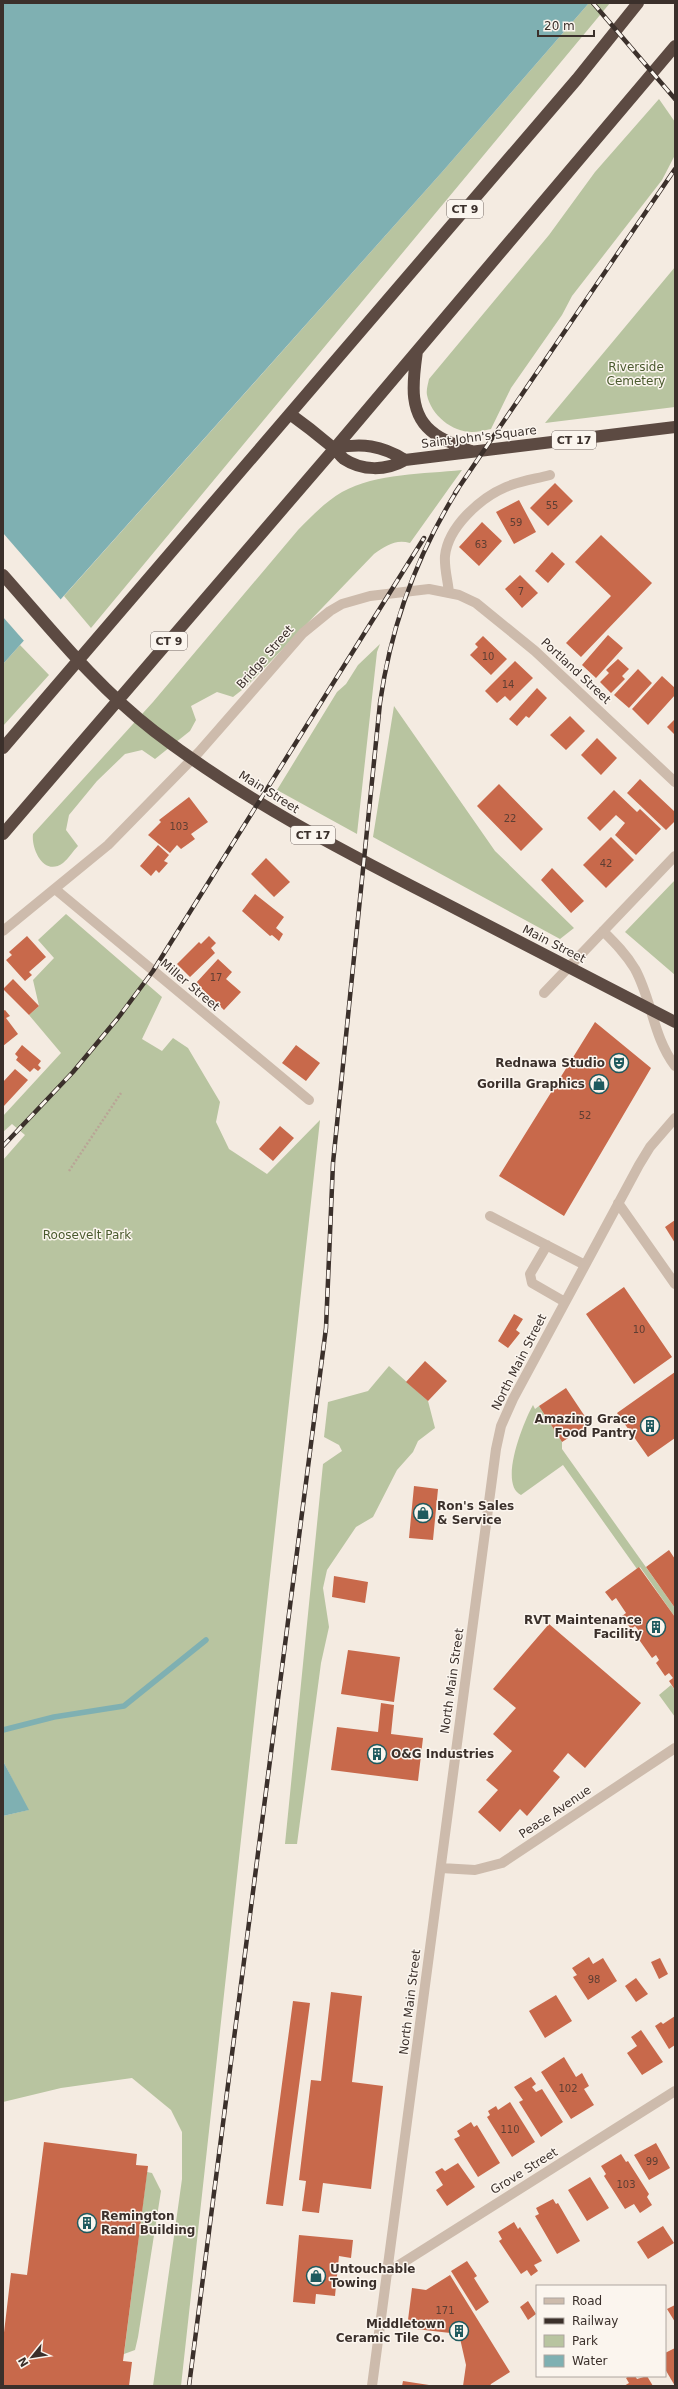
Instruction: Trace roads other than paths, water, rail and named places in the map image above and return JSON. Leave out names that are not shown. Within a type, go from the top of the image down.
[{"type":"highway","name":"CT 9","points":[[3,748],[577,79],[638,3]]},
{"type":"highway","name":"CT 9","points":[[3,834],[335,448],[675,46]]},
{"type":"highway","points":[[416,351],[412,390],[419,415],[433,433],[472,452]]},
{"type":"highway","name":"Saint John's Square","points":[[290,414],[335,448],[344,459],[367,468],[387,467],[405,460],[675,428]]},
{"type":"highway","points":[[335,448],[364,444],[392,453],[405,460]]},
{"type":"highway","name":"Main Street","points":[[3,575],[73,655],[111,694],[153,730],[232,787],[324,841],[675,1022]]},
{"type":"street","points":[[450,593],[445,556],[449,540],[455,530],[489,496],[520,482],[550,475]]},
{"type":"street","name":"Bridge Street","points":[[3,930],[108,845],[207,743],[303,633],[330,611],[356,599],[416,589],[450,593]]},
{"type":"street","name":"Portland Street","points":[[450,593],[476,603],[523,640],[675,782]]},
{"type":"street","points":[[544,993],[675,856]]},
{"type":"street","name":"Miller Street","points":[[55,889],[309,1100]]},
{"type":"street","points":[[603,931],[625,953],[635,970],[657,1033],[675,1066]]},
{"type":"street","name":"North Main Street","points":[[372,2386],[496,1449],[501,1426],[513,1399],[618,1202],[650,1147],[675,1118]]},
{"type":"street","points":[[618,1202],[675,1284]]},
{"type":"street","points":[[490,1216],[585,1265]]},
{"type":"street","points":[[547,1245],[530,1274],[532,1283],[565,1302]]},
{"type":"street","name":"Pease Avenue","points":[[441,1868],[475,1870],[502,1863],[675,1748]]},
{"type":"street","name":"Grove Street","points":[[388,2272],[675,2091]]},
{"type":"water","points":[[3,3],[589,3],[443,171],[3,664]]},
{"type":"water","points":[[3,1761],[29,1810],[3,1816]]},
{"type":"waterway","points":[[3,1730],[54,1717],[124,1706],[206,1640]]},
{"type":"railway","points":[[593,3],[675,99]]},
{"type":"railway","points":[[455,493],[675,169]]},
{"type":"railway","points":[[189,2386],[326,1328],[333,1163],[380,703],[391,646],[407,592],[430,540],[458,489]]},
{"type":"railway","points":[[3,1146],[73,1072],[118,1018],[153,971],[424,538]]},
{"type":"place","name":"Rednawa Studio","points":[[619,1063]]},
{"type":"place","name":"Gorilla Graphics","points":[[599,1084]]},
{"type":"place","name":"Amazing Grace Food Pantry","points":[[650,1426]]},
{"type":"place","name":"Ron's Sales & Service","points":[[423,1513]]},
{"type":"place","name":"RVT Maintenance Facility","points":[[656,1627]]},
{"type":"place","name":"O&G Industries","points":[[377,1754]]},
{"type":"place","name":"Remington Rand Building","points":[[87,2223]]},
{"type":"place","name":"Untouchable Towing","points":[[316,2276]]},
{"type":"place","name":"Middletown Ceramic Tile Co.","points":[[459,2331]]},
{"type":"park label","name":"Riverside Cemetery","points":[[636,374]]},
{"type":"park label","name":"Roosevelt Park","points":[[87,1235]]}]
